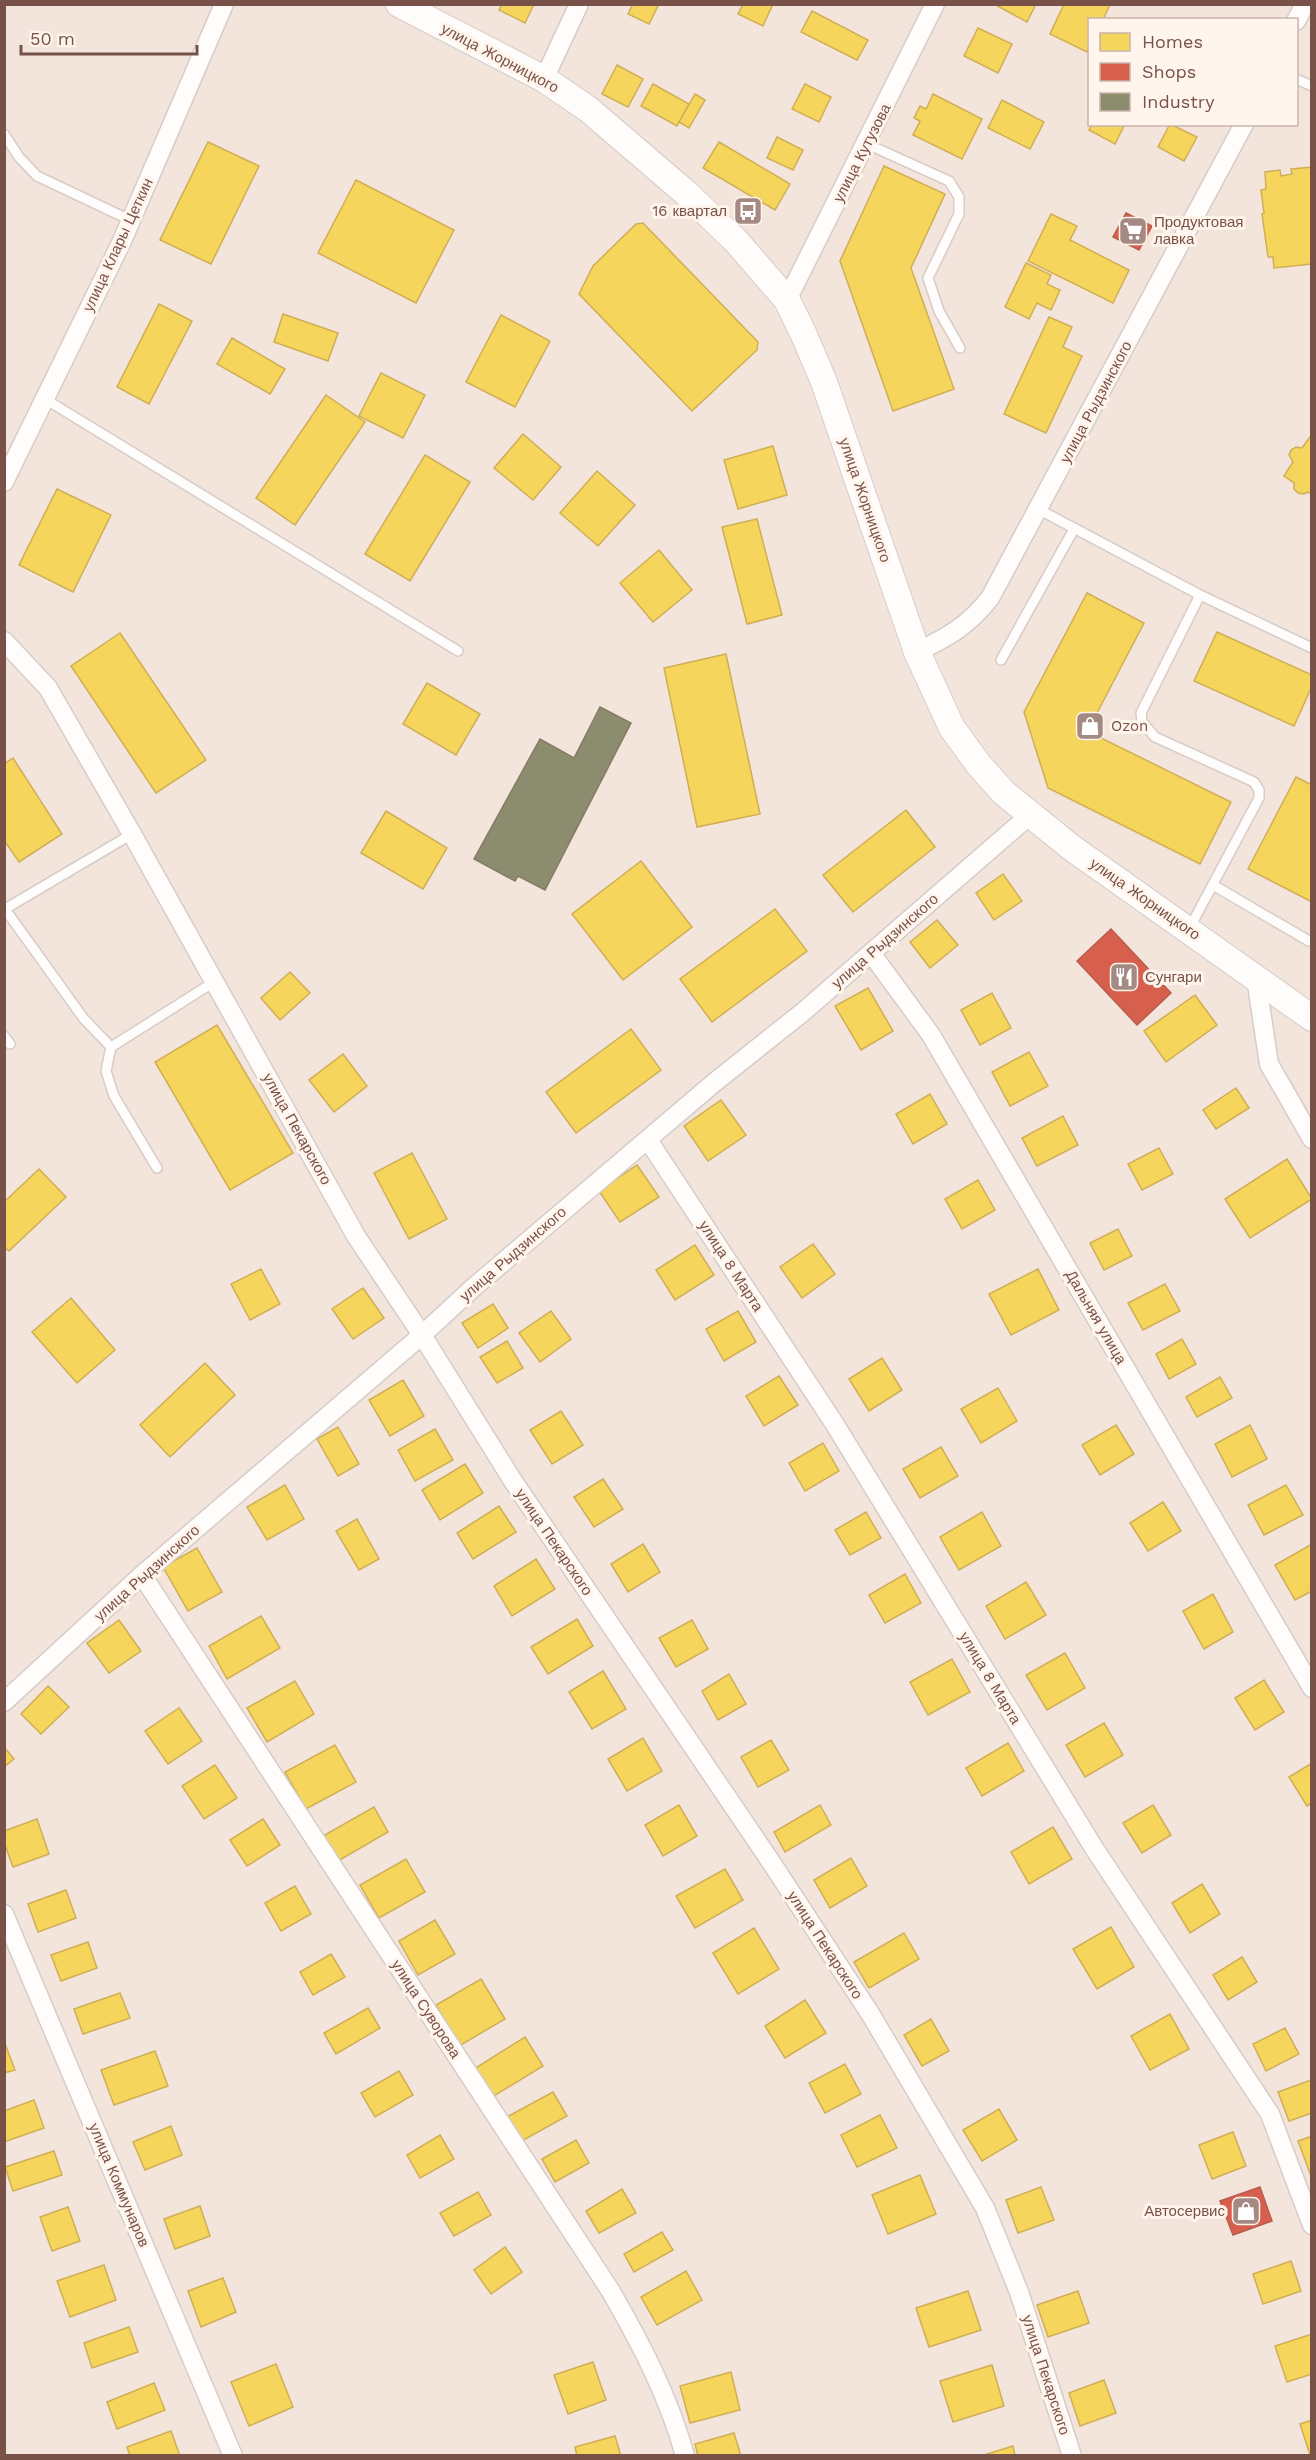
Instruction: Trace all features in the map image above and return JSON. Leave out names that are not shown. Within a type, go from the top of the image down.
[{"type":"main road","name":"улица Жорницкого","points":[[399,4],[544,78],[588,110],[686,193],[736,241],[787,300],[824,382],[917,652],[952,728],[985,772],[1004,793],[1030,815],[1311,1018]]},
{"type":"street","name":"улица Клары Цеткин","points":[[4,482],[130,220],[224,4]]},
{"type":"street","points":[[544,78],[579,4]]},
{"type":"street","name":"улица Кутузова","points":[[787,300],[935,4]]},
{"type":"street","points":[[1298,18],[1305,4]]},
{"type":"street","name":"улица Рыдзинского","points":[[917,652],[959,631],[976,616],[990,598],[1243,126]]},
{"type":"street","name":"улица Пекарского","points":[[4,642],[48,688],[356,1236],[422,1335],[513,1481],[865,2005],[985,2208],[1019,2292],[1072,2456]]},
{"type":"street","name":"улица Рыдзинского","points":[[4,1702],[142,1575],[422,1335],[474,1287],[871,953],[1030,815]]},
{"type":"street","name":"Дальняя улица","points":[[871,953],[931,1035],[1311,1688]]},
{"type":"street","points":[[1256,978],[1269,1064],[1311,1139]]},
{"type":"street","name":"улица 8 Марта","points":[[648,1140],[834,1423],[1094,1848],[1269,2114],[1311,2225]]},
{"type":"street","name":"улица Суворова","points":[[142,1575],[610,2290],[639,2340],[661,2389],[685,2456]]},
{"type":"street","name":"улица Коммунаров","points":[[4,1914],[233,2456]]},
{"type":"lane","points":[[4,134],[19,157],[37,176],[130,220]]},
{"type":"lane","points":[[867,144],[949,181],[959,197],[959,214],[928,278],[939,311],[960,348]]},
{"type":"lane","points":[[45,399],[458,651]]},
{"type":"lane","points":[[1038,509],[1200,595],[1311,648]]},
{"type":"lane","points":[[1001,660],[1074,529]]},
{"type":"lane","points":[[1188,930],[1259,798],[1254,782],[1155,737],[1142,722],[1141,712],[1200,595]]},
{"type":"lane","points":[[111,1047],[84,1019],[5,909],[132,834]]},
{"type":"lane","points":[[1213,885],[1309,941]]},
{"type":"lane","points":[[157,1168],[114,1096],[106,1071],[111,1047],[214,982]]},
{"type":"shaded area","points":[[5,5],[1311,5],[1311,2455],[5,2455]]},
{"type":"building: Homes","points":[[502,4],[534,4],[525,23],[499,10]]},
{"type":"building: Homes","points":[[633,4],[659,4],[649,24],[628,14]]},
{"type":"building: Homes","points":[[743,4],[773,4],[763,26],[738,14]]},
{"type":"building: Homes","points":[[994,4],[1036,4],[1027,22]]},
{"type":"building: Homes","points":[[1064,4],[1110,4],[1104,18],[1088,18],[1087,52],[1050,34]]},
{"type":"building: Homes","points":[[812,11],[868,40],[857,60],[801,32]]},
{"type":"building: Homes","points":[[978,28],[1012,44],[998,73],[964,56]]},
{"type":"building: Homes","points":[[617,65],[643,79],[628,107],[602,94]]},
{"type":"building: Homes","points":[[653,84],[689,104],[677,126],[641,106]]},
{"type":"building: Homes","points":[[805,84],[831,97],[819,122],[792,109]]},
{"type":"building: Homes","points":[[695,94],[705,100],[689,128],[679,122]]},
{"type":"building: Homes","points":[[933,94],[982,119],[962,159],[913,135],[920,121],[914,118],[920,106],[926,109]]},
{"type":"building: Homes","points":[[1002,100],[1044,122],[1030,149],[988,128]]},
{"type":"building: Homes","points":[[1091,126],[1124,126],[1115,144],[1089,130]]},
{"type":"building: Homes","points":[[1169,126],[1174,126],[1197,137],[1184,161],[1158,147]]},
{"type":"building: Homes","points":[[777,137],[803,150],[793,170],[767,158]]},
{"type":"building: Homes","points":[[208,142],[259,166],[211,264],[160,240]]},
{"type":"building: Homes","points":[[719,142],[790,184],[775,210],[703,168]]},
{"type":"building: Homes","points":[[884,166],[945,194],[911,268],[954,389],[893,411],[840,261]]},
{"type":"building: Homes","points":[[1312,167],[1312,264],[1274,268],[1273,257],[1268,257],[1262,214],[1264,213],[1261,190],[1266,189],[1265,172],[1280,170],[1281,176],[1292,174],[1291,169]]},
{"type":"building: Homes","points":[[356,180],[454,230],[416,303],[318,253]]},
{"type":"building: Homes","points":[[1051,214],[1077,226],[1070,240],[1129,270],[1113,303],[1028,261]]},
{"type":"building: Homes","points":[[643,223],[758,342],[757,350],[692,411],[579,294],[593,266],[636,224]]},
{"type":"building: Homes","points":[[1026,263],[1051,275],[1047,284],[1060,290],[1051,310],[1037,303],[1029,319],[1005,307]]},
{"type":"building: Homes","points":[[159,304],[192,321],[149,404],[117,387]]},
{"type":"building: Homes","points":[[283,314],[338,333],[328,361],[274,342]]},
{"type":"building: Homes","points":[[501,315],[550,341],[515,407],[466,382]]},
{"type":"building: Homes","points":[[1049,317],[1072,327],[1063,347],[1082,356],[1046,433],[1004,414]]},
{"type":"building: Homes","points":[[232,338],[285,369],[270,394],[217,364]]},
{"type":"building: Homes","points":[[381,373],[425,395],[403,438],[359,416]]},
{"type":"building: Homes","points":[[326,395],[365,422],[295,525],[256,498]]},
{"type":"building: Homes","points":[[523,434],[561,467],[533,500],[494,468]]},
{"type":"building: Homes","points":[[1312,434],[1312,495],[1308,492],[1298,493],[1294,489],[1294,483],[1284,476],[1293,462],[1289,455],[1291,450],[1296,447],[1302,448]]},
{"type":"building: Homes","points":[[773,446],[787,495],[738,509],[724,460]]},
{"type":"building: Homes","points":[[425,455],[470,482],[410,581],[365,554]]},
{"type":"building: Homes","points":[[597,471],[635,505],[598,546],[560,513]]},
{"type":"building: Homes","points":[[57,489],[111,515],[73,592],[19,565]]},
{"type":"building: Homes","points":[[757,519],[782,615],[747,624],[722,527]]},
{"type":"building: Homes","points":[[659,550],[692,590],[653,622],[620,583]]},
{"type":"building: Homes","points":[[1087,593],[1144,623],[1096,715],[1101,738],[1231,802],[1200,864],[1048,788],[1024,712]]},
{"type":"building: Homes","points":[[1217,632],[1312,675],[1312,686],[1294,726],[1194,681]]},
{"type":"building: Homes","points":[[120,633],[206,760],[156,793],[71,666]]},
{"type":"building: Homes","points":[[726,654],[760,814],[697,827],[664,668]]},
{"type":"building: Homes","points":[[427,683],[480,714],[456,755],[403,724]]},
{"type":"building: Homes","points":[[13,758],[62,834],[19,862],[4,840],[4,764]]},
{"type":"building: Homes","points":[[1296,777],[1312,785],[1312,902],[1248,869]]},
{"type":"building: Homes","points":[[906,810],[935,847],[853,912],[823,875]]},
{"type":"building: Homes","points":[[386,811],[447,848],[423,889],[361,853]]},
{"type":"building: Homes","points":[[641,861],[692,927],[623,980],[572,914]]},
{"type":"building: Homes","points":[[1003,874],[1022,901],[994,920],[976,893]]},
{"type":"building: Homes","points":[[775,909],[807,951],[712,1022],[680,979]]},
{"type":"building: Homes","points":[[937,920],[958,945],[930,968],[910,942]]},
{"type":"building: Homes","points":[[290,972],[310,993],[280,1020],[261,998]]},
{"type":"building: Homes","points":[[868,988],[893,1031],[861,1050],[835,1006]]},
{"type":"building: Homes","points":[[992,993],[1011,1028],[980,1045],[961,1010]]},
{"type":"building: Homes","points":[[1195,995],[1217,1025],[1166,1062],[1144,1031]]},
{"type":"building: Homes","points":[[217,1025],[293,1153],[230,1190],[155,1062]]},
{"type":"building: Homes","points":[[631,1029],[661,1070],[576,1133],[546,1092]]},
{"type":"building: Homes","points":[[1029,1052],[1048,1086],[1010,1106],[992,1072]]},
{"type":"building: Homes","points":[[343,1054],[367,1086],[334,1112],[309,1080]]},
{"type":"building: Homes","points":[[1236,1088],[1249,1108],[1216,1129],[1203,1110]]},
{"type":"building: Homes","points":[[930,1094],[947,1124],[913,1144],[896,1114]]},
{"type":"building: Homes","points":[[721,1100],[746,1135],[708,1161],[684,1126]]},
{"type":"building: Homes","points":[[1063,1116],[1078,1145],[1037,1166],[1022,1138]]},
{"type":"building: Homes","points":[[1159,1148],[1173,1174],[1142,1190],[1128,1164]]},
{"type":"building: Homes","points":[[412,1153],[447,1219],[409,1239],[374,1173]]},
{"type":"building: Homes","points":[[1287,1159],[1312,1199],[1250,1238],[1225,1199]]},
{"type":"building: Homes","points":[[637,1165],[659,1197],[620,1222],[599,1191]]},
{"type":"building: Homes","points":[[39,1169],[66,1197],[9,1251],[4,1247],[4,1202]]},
{"type":"building: Homes","points":[[978,1180],[995,1210],[962,1229],[945,1199]]},
{"type":"building: Homes","points":[[1118,1229],[1132,1256],[1104,1270],[1090,1243]]},
{"type":"building: Homes","points":[[813,1244],[835,1274],[802,1298],[780,1267]]},
{"type":"building: Homes","points":[[695,1245],[714,1275],[675,1300],[656,1270]]},
{"type":"building: Homes","points":[[261,1269],[280,1304],[250,1320],[231,1284]]},
{"type":"building: Homes","points":[[1038,1269],[1059,1310],[1011,1335],[989,1294]]},
{"type":"building: Homes","points":[[1165,1284],[1180,1311],[1143,1330],[1128,1303]]},
{"type":"building: Homes","points":[[363,1288],[384,1318],[353,1339],[332,1309]]},
{"type":"building: Homes","points":[[71,1298],[115,1350],[77,1383],[32,1332]]},
{"type":"building: Homes","points":[[493,1304],[508,1328],[478,1348],[462,1323]]},
{"type":"building: Homes","points":[[551,1311],[571,1339],[540,1362],[519,1333]]},
{"type":"building: Homes","points":[[738,1311],[756,1342],[724,1361],[706,1329]]},
{"type":"building: Homes","points":[[1182,1339],[1196,1364],[1169,1379],[1156,1354]]},
{"type":"building: Homes","points":[[507,1341],[523,1368],[497,1383],[480,1357]]},
{"type":"building: Homes","points":[[882,1358],[902,1390],[869,1411],[849,1379]]},
{"type":"building: Homes","points":[[205,1363],[235,1395],[170,1457],[140,1425]]},
{"type":"building: Homes","points":[[779,1376],[798,1405],[764,1426],[746,1396]]},
{"type":"building: Homes","points":[[1220,1377],[1232,1398],[1197,1417],[1186,1397]]},
{"type":"building: Homes","points":[[403,1380],[424,1416],[390,1436],[369,1400]]},
{"type":"building: Homes","points":[[998,1388],[1017,1421],[981,1443],[961,1409]]},
{"type":"building: Homes","points":[[561,1411],[583,1445],[552,1464],[530,1430]]},
{"type":"building: Homes","points":[[1116,1425],[1134,1454],[1100,1475],[1082,1445]]},
{"type":"building: Homes","points":[[1250,1425],[1267,1459],[1232,1477],[1215,1444]]},
{"type":"building: Homes","points":[[338,1427],[359,1464],[338,1476],[317,1439]]},
{"type":"building: Homes","points":[[435,1429],[453,1460],[415,1481],[398,1450]]},
{"type":"building: Homes","points":[[823,1443],[839,1471],[805,1491],[789,1463]]},
{"type":"building: Homes","points":[[941,1447],[958,1476],[920,1498],[903,1469]]},
{"type":"building: Homes","points":[[465,1464],[483,1493],[440,1520],[422,1490]]},
{"type":"building: Homes","points":[[603,1479],[623,1509],[594,1527],[574,1497]]},
{"type":"building: Homes","points":[[285,1485],[304,1519],[267,1540],[247,1507]]},
{"type":"building: Homes","points":[[1286,1485],[1303,1515],[1264,1535],[1248,1505]]},
{"type":"building: Homes","points":[[1163,1502],[1181,1531],[1148,1551],[1130,1523]]},
{"type":"building: Homes","points":[[499,1506],[516,1532],[473,1559],[457,1533]]},
{"type":"building: Homes","points":[[866,1512],[881,1538],[850,1555],[835,1530]]},
{"type":"building: Homes","points":[[982,1512],[1001,1546],[959,1570],[940,1537]]},
{"type":"building: Homes","points":[[357,1519],[379,1559],[359,1570],[336,1531]]},
{"type":"building: Homes","points":[[643,1544],[660,1572],[628,1592],[611,1564]]},
{"type":"building: Homes","points":[[1312,1544],[1312,1591],[1295,1600],[1275,1565]]},
{"type":"building: Homes","points":[[197,1548],[222,1592],[188,1611],[163,1567]]},
{"type":"building: Homes","points":[[536,1559],[555,1589],[512,1616],[494,1586]]},
{"type":"building: Homes","points":[[905,1574],[921,1603],[885,1623],[869,1595]]},
{"type":"building: Homes","points":[[1026,1582],[1046,1615],[1005,1639],[986,1606]]},
{"type":"building: Homes","points":[[1213,1594],[1233,1632],[1204,1649],[1183,1611]]},
{"type":"building: Homes","points":[[261,1616],[280,1648],[227,1679],[209,1646]]},
{"type":"building: Homes","points":[[577,1619],[593,1646],[548,1674],[531,1647]]},
{"type":"building: Homes","points":[[119,1620],[141,1651],[109,1673],[87,1643]]},
{"type":"building: Homes","points":[[692,1620],[708,1649],[676,1667],[659,1638]]},
{"type":"building: Homes","points":[[1065,1653],[1085,1688],[1047,1710],[1026,1675]]},
{"type":"building: Homes","points":[[952,1659],[970,1692],[928,1715],[910,1682]]},
{"type":"building: Homes","points":[[603,1671],[626,1709],[592,1729],[569,1692]]},
{"type":"building: Homes","points":[[729,1674],[746,1704],[718,1720],[702,1691]]},
{"type":"building: Homes","points":[[1264,1680],[1284,1712],[1255,1730],[1235,1698]]},
{"type":"building: Homes","points":[[295,1681],[314,1714],[267,1742],[247,1708]]},
{"type":"building: Homes","points":[[48,1686],[69,1707],[41,1734],[21,1714]]},
{"type":"building: Homes","points":[[179,1708],[202,1741],[168,1764],[145,1731]]},
{"type":"building: Homes","points":[[1104,1723],[1123,1755],[1085,1777],[1066,1745]]},
{"type":"building: Homes","points":[[643,1738],[662,1771],[627,1791],[608,1759]]},
{"type":"building: Homes","points":[[771,1740],[789,1770],[758,1787],[741,1757]]},
{"type":"building: Homes","points":[[1008,1743],[1024,1771],[982,1796],[966,1768]]},
{"type":"building: Homes","points":[[335,1745],[356,1782],[306,1809],[285,1772]]},
{"type":"building: Homes","points":[[4,1747],[14,1759],[4,1767]]},
{"type":"building: Homes","points":[[1312,1763],[1312,1803],[1307,1806],[1289,1777]]},
{"type":"building: Homes","points":[[215,1765],[237,1798],[204,1819],[182,1786]]},
{"type":"building: Homes","points":[[679,1805],[697,1836],[663,1856],[645,1825]]},
{"type":"building: Homes","points":[[820,1805],[831,1825],[785,1852],[774,1832]]},
{"type":"building: Homes","points":[[1153,1805],[1171,1835],[1142,1853],[1123,1823]]},
{"type":"building: Homes","points":[[374,1807],[388,1832],[338,1861],[323,1836]]},
{"type":"building: Homes","points":[[37,1819],[49,1854],[13,1867],[4,1842],[4,1831]]},
{"type":"building: Homes","points":[[263,1819],[280,1845],[247,1866],[230,1840]]},
{"type":"building: Homes","points":[[1053,1827],[1072,1859],[1029,1884],[1011,1852]]},
{"type":"building: Homes","points":[[851,1858],[867,1886],[830,1908],[814,1880]]},
{"type":"building: Homes","points":[[406,1859],[425,1892],[379,1918],[360,1885]]},
{"type":"building: Homes","points":[[725,1869],[743,1900],[695,1928],[676,1896]]},
{"type":"building: Homes","points":[[1202,1884],[1220,1914],[1190,1933],[1172,1903]]},
{"type":"building: Homes","points":[[295,1886],[311,1914],[281,1931],[265,1903]]},
{"type":"building: Homes","points":[[66,1890],[76,1918],[38,1932],[28,1904]]},
{"type":"building: Homes","points":[[435,1920],[455,1954],[418,1975],[399,1941]]},
{"type":"building: Homes","points":[[1111,1927],[1134,1967],[1097,1989],[1073,1949]]},
{"type":"building: Homes","points":[[754,1928],[779,1969],[738,1994],[713,1953]]},
{"type":"building: Homes","points":[[904,1933],[919,1959],[869,1988],[854,1962]]},
{"type":"building: Homes","points":[[88,1942],[97,1968],[61,1981],[51,1955]]},
{"type":"building: Homes","points":[[331,1954],[345,1977],[313,1995],[300,1972]]},
{"type":"building: Homes","points":[[1242,1957],[1257,1982],[1228,2000],[1213,1975]]},
{"type":"building: Homes","points":[[481,1979],[505,2019],[459,2046],[436,2005]]},
{"type":"building: Homes","points":[[120,1993],[130,2018],[83,2034],[74,2009]]},
{"type":"building: Homes","points":[[805,2000],[826,2033],[785,2058],[765,2026]]},
{"type":"building: Homes","points":[[368,2008],[380,2028],[336,2054],[324,2033]]},
{"type":"building: Homes","points":[[1170,2014],[1189,2049],[1150,2070],[1131,2036]]},
{"type":"building: Homes","points":[[931,2019],[949,2051],[922,2066],[904,2035]]},
{"type":"building: Homes","points":[[1285,2028],[1299,2054],[1266,2071],[1253,2044]]},
{"type":"building: Homes","points":[[525,2037],[543,2066],[492,2097],[474,2069]]},
{"type":"building: Homes","points":[[4,2041],[15,2070],[4,2073]]},
{"type":"building: Homes","points":[[155,2051],[168,2086],[114,2105],[101,2070]]},
{"type":"building: Homes","points":[[845,2064],[861,2094],[825,2113],[809,2083]]},
{"type":"building: Homes","points":[[399,2071],[413,2095],[375,2117],[361,2093]]},
{"type":"building: Homes","points":[[1311,2080],[1312,2113],[1289,2121],[1278,2092]]},
{"type":"building: Homes","points":[[553,2092],[567,2116],[520,2142],[507,2117]]},
{"type":"building: Homes","points":[[34,2100],[44,2128],[4,2142],[4,2111]]},
{"type":"building: Homes","points":[[999,2109],[1017,2140],[982,2161],[963,2130]]},
{"type":"building: Homes","points":[[880,2115],[897,2148],[857,2167],[841,2135]]},
{"type":"building: Homes","points":[[171,2126],[182,2155],[145,2170],[133,2142]]},
{"type":"building: Homes","points":[[1233,2132],[1246,2166],[1212,2179],[1199,2145]]},
{"type":"building: Homes","points":[[440,2135],[454,2159],[420,2178],[407,2155]]},
{"type":"building: Homes","points":[[1312,2136],[1312,2176],[1311,2176],[1298,2141]]},
{"type":"building: Homes","points":[[576,2140],[589,2163],[555,2182],[542,2159]]},
{"type":"building: Homes","points":[[54,2151],[62,2175],[13,2191],[5,2167]]},
{"type":"building: Homes","points":[[920,2175],[936,2214],[888,2234],[872,2195]]},
{"type":"building: Homes","points":[[1041,2187],[1054,2220],[1018,2233],[1006,2200]]},
{"type":"building: Homes","points":[[622,2189],[636,2213],[599,2233],[586,2211]]},
{"type":"building: Homes","points":[[478,2192],[491,2215],[454,2236],[440,2213]]},
{"type":"building: Homes","points":[[200,2206],[210,2236],[175,2249],[164,2219]]},
{"type":"building: Homes","points":[[68,2207],[80,2241],[52,2251],[40,2217]]},
{"type":"building: Homes","points":[[662,2232],[673,2250],[634,2272],[624,2254]]},
{"type":"building: Homes","points":[[505,2247],[522,2272],[491,2294],[474,2270]]},
{"type":"building: Homes","points":[[1291,2261],[1301,2291],[1263,2304],[1253,2274]]},
{"type":"building: Homes","points":[[104,2265],[116,2300],[70,2317],[57,2281]]},
{"type":"building: Homes","points":[[686,2271],[702,2300],[657,2325],[641,2297]]},
{"type":"building: Homes","points":[[223,2278],[236,2312],[201,2327],[188,2291]]},
{"type":"building: Homes","points":[[968,2291],[981,2330],[929,2347],[916,2308]]},
{"type":"building: Homes","points":[[1078,2291],[1089,2323],[1048,2337],[1037,2305]]},
{"type":"building: Homes","points":[[129,2327],[138,2352],[92,2368],[84,2343]]},
{"type":"building: Homes","points":[[1312,2334],[1312,2374],[1287,2382],[1275,2346]]},
{"type":"building: Homes","points":[[593,2362],[606,2400],[568,2414],[554,2375]]},
{"type":"building: Homes","points":[[276,2364],[293,2407],[249,2426],[231,2382]]},
{"type":"building: Homes","points":[[992,2365],[1004,2406],[953,2422],[940,2381]]},
{"type":"building: Homes","points":[[731,2372],[740,2410],[690,2423],[680,2386]]},
{"type":"building: Homes","points":[[1104,2380],[1116,2413],[1080,2426],[1069,2393]]},
{"type":"building: Homes","points":[[154,2383],[165,2410],[117,2429],[107,2402]]},
{"type":"building: Homes","points":[[1312,2420],[1312,2455],[1310,2455],[1300,2424]]},
{"type":"building: Homes","points":[[171,2431],[180,2456],[130,2456],[127,2447]]},
{"type":"building: Homes","points":[[734,2433],[741,2456],[698,2456],[695,2444]]},
{"type":"building: Homes","points":[[615,2436],[621,2456],[577,2456],[575,2447]]},
{"type":"building: Homes","points":[[1013,2446],[1015,2456],[981,2456]]},
{"type":"building: Shops","name":"Продуктовая лавка","points":[[1126,213],[1152,226],[1139,250],[1113,237]]},
{"type":"building: Shops","name":"Сунгари","points":[[1111,929],[1171,993],[1137,1025],[1077,961]]},
{"type":"building: Shops","name":"Автосервис","points":[[1260,2187],[1272,2221],[1233,2235],[1220,2201]]},
{"type":"building: Industry","points":[[600,707],[631,723],[545,890],[518,876],[515,881],[474,859],[540,739],[574,758]]},
{"type":"place","name":"16 квартал","points":[[748,211]]},
{"type":"place","name":"Продуктовая лавка","points":[[1133,231]]},
{"type":"place","name":"Ozon","points":[[1090,726]]},
{"type":"place","name":"Сунгари","points":[[1124,977]]},
{"type":"place","name":"Автосервис","points":[[1246,2211]]}]
